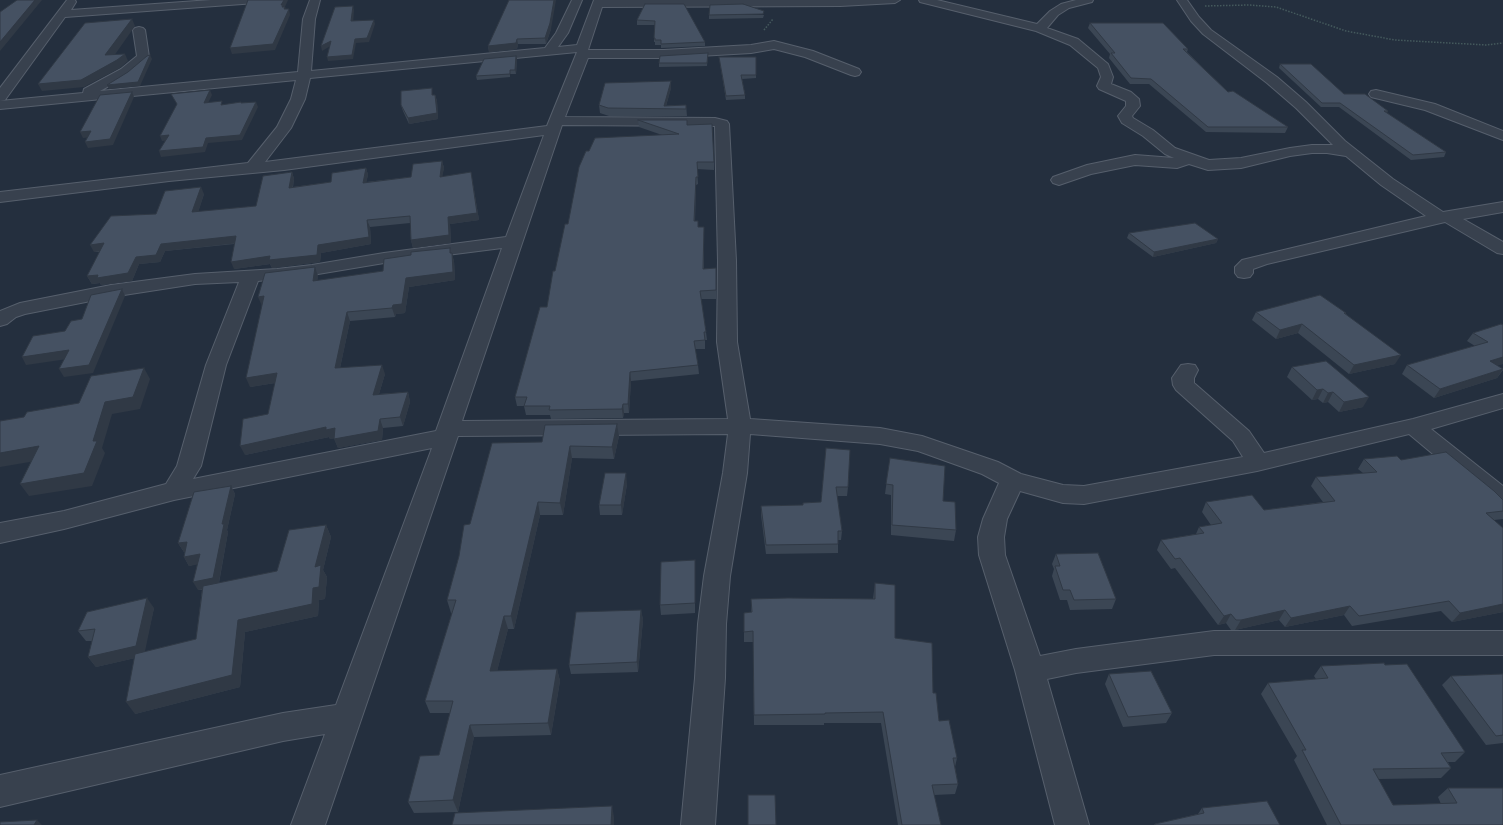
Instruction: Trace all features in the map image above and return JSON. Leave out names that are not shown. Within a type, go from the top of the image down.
[{"type":"street","points":[[0,97],[72,0]]},
{"type":"street","points":[[62,14],[256,0]]},
{"type":"street","points":[[253,167],[284,128],[298,99],[304,75],[309,20],[315,0]]},
{"type":"street","points":[[549,51],[562,33],[591,1],[780,3],[895,0]]},
{"type":"street","points":[[924,0],[1031,27],[1074,42],[1104,67],[1107,77],[1104,86],[1132,99],[1133,106],[1126,116],[1127,120],[1148,133],[1168,150],[1188,159],[1208,165],[1241,163],[1284,153],[1312,150],[1327,149],[1350,152]]},
{"type":"street","points":[[1031,27],[1039,28],[1054,13],[1065,6],[1088,0]]},
{"type":"street","points":[[308,825],[447,433],[513,241],[583,51],[591,1]]},
{"type":"street","points":[[1184,4],[1207,32],[1272,80],[1301,105],[1350,152],[1387,182],[1444,217],[1503,249]]},
{"type":"street","points":[[77,98],[112,80],[139,61],[142,57],[139,30]]},
{"type":"street","points":[[0,104],[77,98],[549,51],[664,54],[751,49],[771,45],[782,46],[809,54],[855,72]]},
{"type":"street","points":[[1376,94],[1430,107],[1503,136]]},
{"type":"street","points":[[0,197],[169,176],[284,165],[556,125],[715,122],[722,124],[727,261],[727,342],[740,426],[735,473],[716,576],[710,678],[698,825]]},
{"type":"street","points":[[1059,180],[1087,170],[1122,162],[1144,160],[1177,163],[1188,159]]},
{"type":"street","points":[[1244,273],[1244,267],[1253,262],[1353,237],[1444,217],[1503,207]]},
{"type":"street","points":[[0,320],[9,313],[20,309],[96,293],[195,279],[277,274],[312,270],[384,258],[513,241]]},
{"type":"street","points":[[174,491],[189,466],[216,365],[251,275]]},
{"type":"street","points":[[1188,370],[1183,378],[1184,385],[1241,436],[1252,451],[1257,463]]},
{"type":"street","points":[[0,533],[64,520],[174,491],[447,433],[740,426],[880,436],[922,444],[990,468],[1013,480],[1063,494],[1084,495],[1257,463],[1413,426],[1503,401]]},
{"type":"street","points":[[1413,426],[1503,499]]},
{"type":"street","points":[[1013,480],[995,519],[991,537],[992,555],[1030,670],[1072,825]]},
{"type":"street","points":[[1030,670],[1076,661],[1214,643],[1503,643]]},
{"type":"street","points":[[0,791],[283,727],[346,717]]},
{"type":"path","points":[[771,45],[767,42],[764,30],[770,24],[772,19],[785,16],[785,11],[780,3]]},
{"type":"path","points":[[1184,4],[1207,6],[1269,6],[1284,9],[1350,33],[1395,40],[1486,45],[1503,43]]},
{"type":"building","points":[[17,0],[35,0],[0,42],[0,12]]},
{"type":"building","points":[[248,0],[284,0],[281,5],[283,5],[282,7],[285,7],[284,9],[289,9],[273,44],[230,48]]},
{"type":"building","points":[[509,0],[554,0],[550,23],[545,38],[517,39],[516,43],[488,46]]},
{"type":"building","points":[[645,4],[684,4],[705,42],[661,44],[661,40],[655,40],[654,38],[655,21],[637,20]]},
{"type":"building","points":[[743,4],[764,11],[763,14],[709,15],[710,5]]},
{"type":"building","points":[[353,6],[351,21],[374,20],[367,38],[355,39],[352,55],[327,57],[331,41],[321,46],[335,7]]},
{"type":"building","points":[[132,19],[105,55],[125,54],[117,60],[81,80],[38,84],[85,23]]},
{"type":"building","points":[[1090,23],[1163,23],[1188,49],[1183,49],[1228,92],[1233,91],[1288,127],[1208,127],[1151,79],[1131,78],[1111,53],[1115,53]]},
{"type":"building","points":[[708,53],[707,63],[659,63],[660,56]]},
{"type":"building","points":[[150,55],[138,82],[107,85],[128,72]]},
{"type":"building","points":[[516,56],[515,70],[510,70],[510,74],[476,76],[484,59]]},
{"type":"building","points":[[719,57],[756,57],[756,75],[741,75],[745,95],[726,96]]},
{"type":"building","points":[[1280,64],[1311,64],[1344,94],[1365,94],[1388,111],[1384,111],[1446,152],[1413,155],[1340,103],[1322,103]]},
{"type":"building","points":[[671,81],[664,106],[686,105],[686,109],[608,108],[599,105],[605,83]]},
{"type":"building","points":[[432,88],[432,95],[435,95],[437,113],[408,118],[401,105],[401,91]]},
{"type":"building","points":[[210,90],[204,103],[222,101],[221,105],[241,102],[256,102],[240,135],[206,138],[203,147],[159,151],[169,135],[160,136],[177,104],[171,94]]},
{"type":"building","points":[[132,92],[110,139],[85,142],[91,131],[80,132],[100,95]]},
{"type":"building","points":[[638,120],[687,120],[687,125],[712,124],[714,162],[697,162],[698,177],[696,177],[694,221],[698,221],[698,227],[704,227],[703,269],[716,268],[716,290],[700,291],[706,332],[704,332],[705,340],[694,341],[698,365],[630,372],[628,404],[623,404],[622,409],[549,410],[550,406],[524,406],[527,397],[515,397],[540,307],[547,307],[553,271],[555,271],[565,224],[568,224],[579,167],[586,151],[589,151],[595,138],[679,134]]},
{"type":"building","points":[[442,161],[440,177],[471,172],[477,213],[448,217],[449,235],[411,240],[410,216],[367,220],[369,237],[318,245],[317,255],[269,260],[270,256],[231,262],[236,236],[161,244],[156,255],[136,257],[128,273],[97,278],[98,275],[87,276],[104,243],[90,245],[111,216],[156,214],[165,191],[201,187],[192,212],[256,206],[263,176],[292,172],[289,188],[331,182],[332,173],[366,168],[363,183],[411,177],[413,164]]},
{"type":"building","points":[[1195,223],[1218,239],[1154,252],[1129,233]]},
{"type":"building","points":[[450,248],[450,253],[452,253],[453,272],[406,278],[402,304],[393,305],[392,308],[347,312],[335,368],[382,365],[373,395],[408,392],[400,417],[380,419],[378,431],[334,439],[335,428],[326,430],[326,427],[240,446],[243,419],[268,414],[277,373],[246,378],[264,296],[258,297],[265,273],[315,267],[313,281],[383,271],[384,259],[411,255],[411,252]]},
{"type":"building","points":[[122,289],[89,365],[59,369],[69,350],[22,357],[33,336],[65,331],[71,321],[82,319],[91,295]]},
{"type":"building","points":[[1320,295],[1401,355],[1354,365],[1302,324],[1280,330],[1256,312]]},
{"type":"building","points":[[1501,324],[1503,325],[1503,357],[1490,361],[1503,369],[1440,389],[1407,365],[1488,342],[1473,333]]},
{"type":"building","points":[[1326,361],[1369,397],[1344,402],[1333,392],[1328,393],[1323,389],[1317,390],[1292,367]]},
{"type":"building","points":[[144,368],[133,397],[105,402],[93,441],[97,441],[84,473],[20,484],[39,446],[0,453],[0,421],[24,417],[27,412],[79,403],[91,376]]},
{"type":"building","points":[[617,424],[612,447],[570,446],[560,503],[538,502],[511,616],[504,616],[490,671],[557,669],[548,723],[470,725],[453,800],[408,802],[420,756],[439,755],[453,701],[425,701],[456,600],[447,600],[459,556],[464,525],[470,524],[492,443],[542,442],[545,425]]},
{"type":"building","points":[[826,448],[850,450],[848,487],[836,487],[842,531],[838,531],[838,544],[766,545],[761,506],[803,505],[803,503],[821,502]]},
{"type":"building","points":[[1446,452],[1503,500],[1503,511],[1486,513],[1503,528],[1503,604],[1460,613],[1449,601],[1359,616],[1350,606],[1291,618],[1285,610],[1236,620],[1231,614],[1224,616],[1180,558],[1175,559],[1161,540],[1204,533],[1199,527],[1222,523],[1206,502],[1252,495],[1264,510],[1335,501],[1316,477],[1377,472],[1364,459],[1397,456],[1401,460]]},
{"type":"building","points":[[890,458],[945,466],[943,501],[955,502],[956,530],[892,525],[893,485],[886,484]]},
{"type":"building","points":[[605,473],[626,473],[621,505],[599,505]]},
{"type":"building","points":[[231,486],[222,524],[224,524],[213,578],[193,582],[200,554],[184,557],[187,542],[178,543],[194,492]]},
{"type":"building","points":[[326,525],[315,567],[321,565],[319,587],[313,588],[312,604],[238,620],[232,675],[126,702],[135,654],[196,639],[203,586],[277,571],[289,530]]},
{"type":"building","points":[[1098,553],[1116,599],[1074,600],[1070,590],[1063,590],[1055,566],[1060,566],[1056,554]]},
{"type":"building","points":[[695,560],[695,603],[660,605],[661,562]]},
{"type":"building","points":[[875,583],[895,585],[895,638],[932,643],[933,693],[936,693],[939,721],[949,720],[957,758],[953,758],[958,784],[932,785],[941,825],[902,825],[883,712],[754,715],[753,631],[744,632],[744,613],[752,612],[751,599],[875,599]]},
{"type":"building","points":[[147,598],[136,646],[88,657],[95,629],[78,631],[87,612]]},
{"type":"building","points":[[641,610],[637,662],[569,665],[576,612]]},
{"type":"building","points":[[1384,663],[1385,665],[1407,664],[1465,752],[1441,753],[1451,768],[1373,769],[1393,805],[1457,803],[1448,788],[1503,788],[1503,825],[1341,825],[1302,750],[1306,750],[1268,683],[1328,678],[1321,666]]},
{"type":"building","points":[[1151,671],[1172,713],[1128,717],[1109,674]]},
{"type":"building","points":[[1503,674],[1503,735],[1496,736],[1451,676]]},
{"type":"building","points":[[748,795],[775,795],[776,825],[748,825]]},
{"type":"building","points":[[1267,801],[1280,825],[1155,825],[1204,813],[1202,808]]},
{"type":"building","points":[[612,806],[611,825],[452,825],[455,813]]},
{"type":"building","points":[[37,820],[34,825],[0,825],[0,822]]}]
